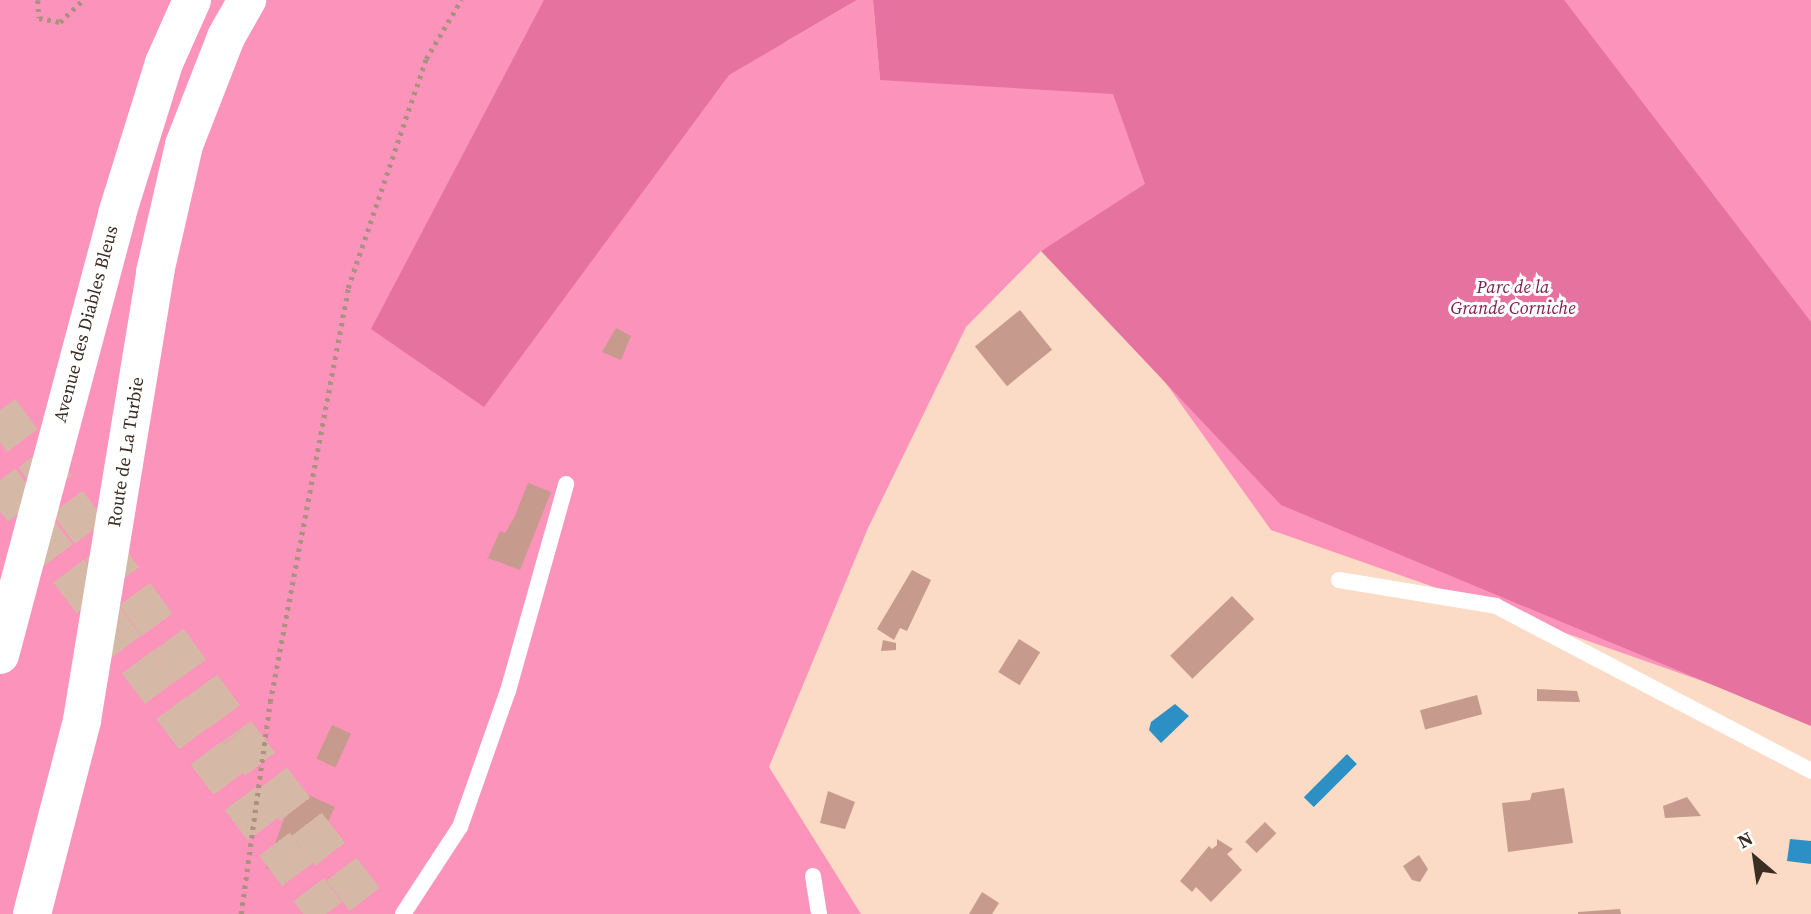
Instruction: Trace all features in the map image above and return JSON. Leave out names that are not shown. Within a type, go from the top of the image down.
[{"type":"main road","name":"Avenue des Diables Bleus","points":[[0,655],[117,214],[164,63],[191,0]]},
{"type":"main road","name":"Route de La Turbie","points":[[32,914],[82,720],[155,272],[184,145],[226,37],[247,0]]},
{"type":"lane","points":[[403,914],[460,828],[508,691],[566,484]]},
{"type":"lane","points":[[1339,580],[1496,606],[1811,771]]},
{"type":"lane","points":[[813,876],[819,914]]},
{"type":"path","points":[[38,0],[39,18],[60,22],[83,0]]},
{"type":"path","points":[[241,914],[270,702],[348,288],[426,59],[460,0]]},
{"type":"green space","points":[[0,0],[817,0],[784,43],[857,0],[873,0],[880,80],[892,0],[1811,0],[1811,719],[1271,530],[1062,238],[1041,251],[966,327],[868,528],[769,767],[861,914],[0,914]]},
{"type":"green space","points":[[544,0],[857,0],[729,75],[484,407],[371,329]]},
{"type":"green space","name":"Parc de la Grande Corniche","points":[[873,0],[1564,0],[1811,322],[1811,726],[1281,505],[1041,251],[1145,184],[1113,94],[880,80]]},
{"type":"water","points":[[1175,704],[1189,716],[1161,743],[1149,730],[1151,722]]},
{"type":"water","points":[[1347,754],[1357,764],[1314,807],[1304,797]]},
{"type":"water","points":[[1790,839],[1811,841],[1811,864],[1787,861]]},
{"type":"building","points":[[1020,310],[1052,350],[1007,386],[975,347]]},
{"type":"building","points":[[616,328],[631,336],[621,360],[602,352]]},
{"type":"building","points":[[528,483],[551,492],[520,570],[488,558],[500,531],[505,533],[514,518]]},
{"type":"building","points":[[912,570],[931,580],[907,631],[900,628],[894,640],[877,629]]},
{"type":"building","points":[[1232,596],[1254,619],[1192,679],[1170,656]]},
{"type":"building","points":[[1019,639],[1040,652],[1020,685],[998,672]]},
{"type":"building","points":[[883,640],[896,643],[896,650],[881,651]]},
{"type":"building","points":[[1537,689],[1577,691],[1580,702],[1537,701]]},
{"type":"building","points":[[1477,695],[1482,714],[1425,730],[1420,710]]},
{"type":"building","points":[[332,725],[351,734],[335,767],[316,759]]},
{"type":"building","points":[[1564,788],[1573,843],[1508,852],[1502,803],[1530,800],[1532,793]]},
{"type":"building","points":[[295,789],[335,807],[326,826],[319,823],[306,850],[296,846],[283,875],[266,868]]},
{"type":"building","points":[[828,791],[855,802],[845,829],[820,823]]},
{"type":"building","points":[[1687,797],[1701,816],[1665,818],[1663,806]]},
{"type":"building","points":[[1265,822],[1276,833],[1257,853],[1245,842]]},
{"type":"building","points":[[1217,839],[1233,849],[1227,854],[1242,870],[1211,902],[1196,887],[1192,892],[1180,881],[1209,846],[1212,849],[1217,845]]},
{"type":"building","points":[[1419,855],[1428,869],[1420,882],[1412,880],[1403,866]]},
{"type":"building","points":[[982,892],[999,903],[992,914],[969,914]]},
{"type":"building","points":[[1620,909],[1621,914],[1578,914],[1578,912]]},
{"type":"tunnel","points":[[0,410],[237,734],[376,914]]},
{"type":"tunnel","points":[[0,480],[327,914]]}]
